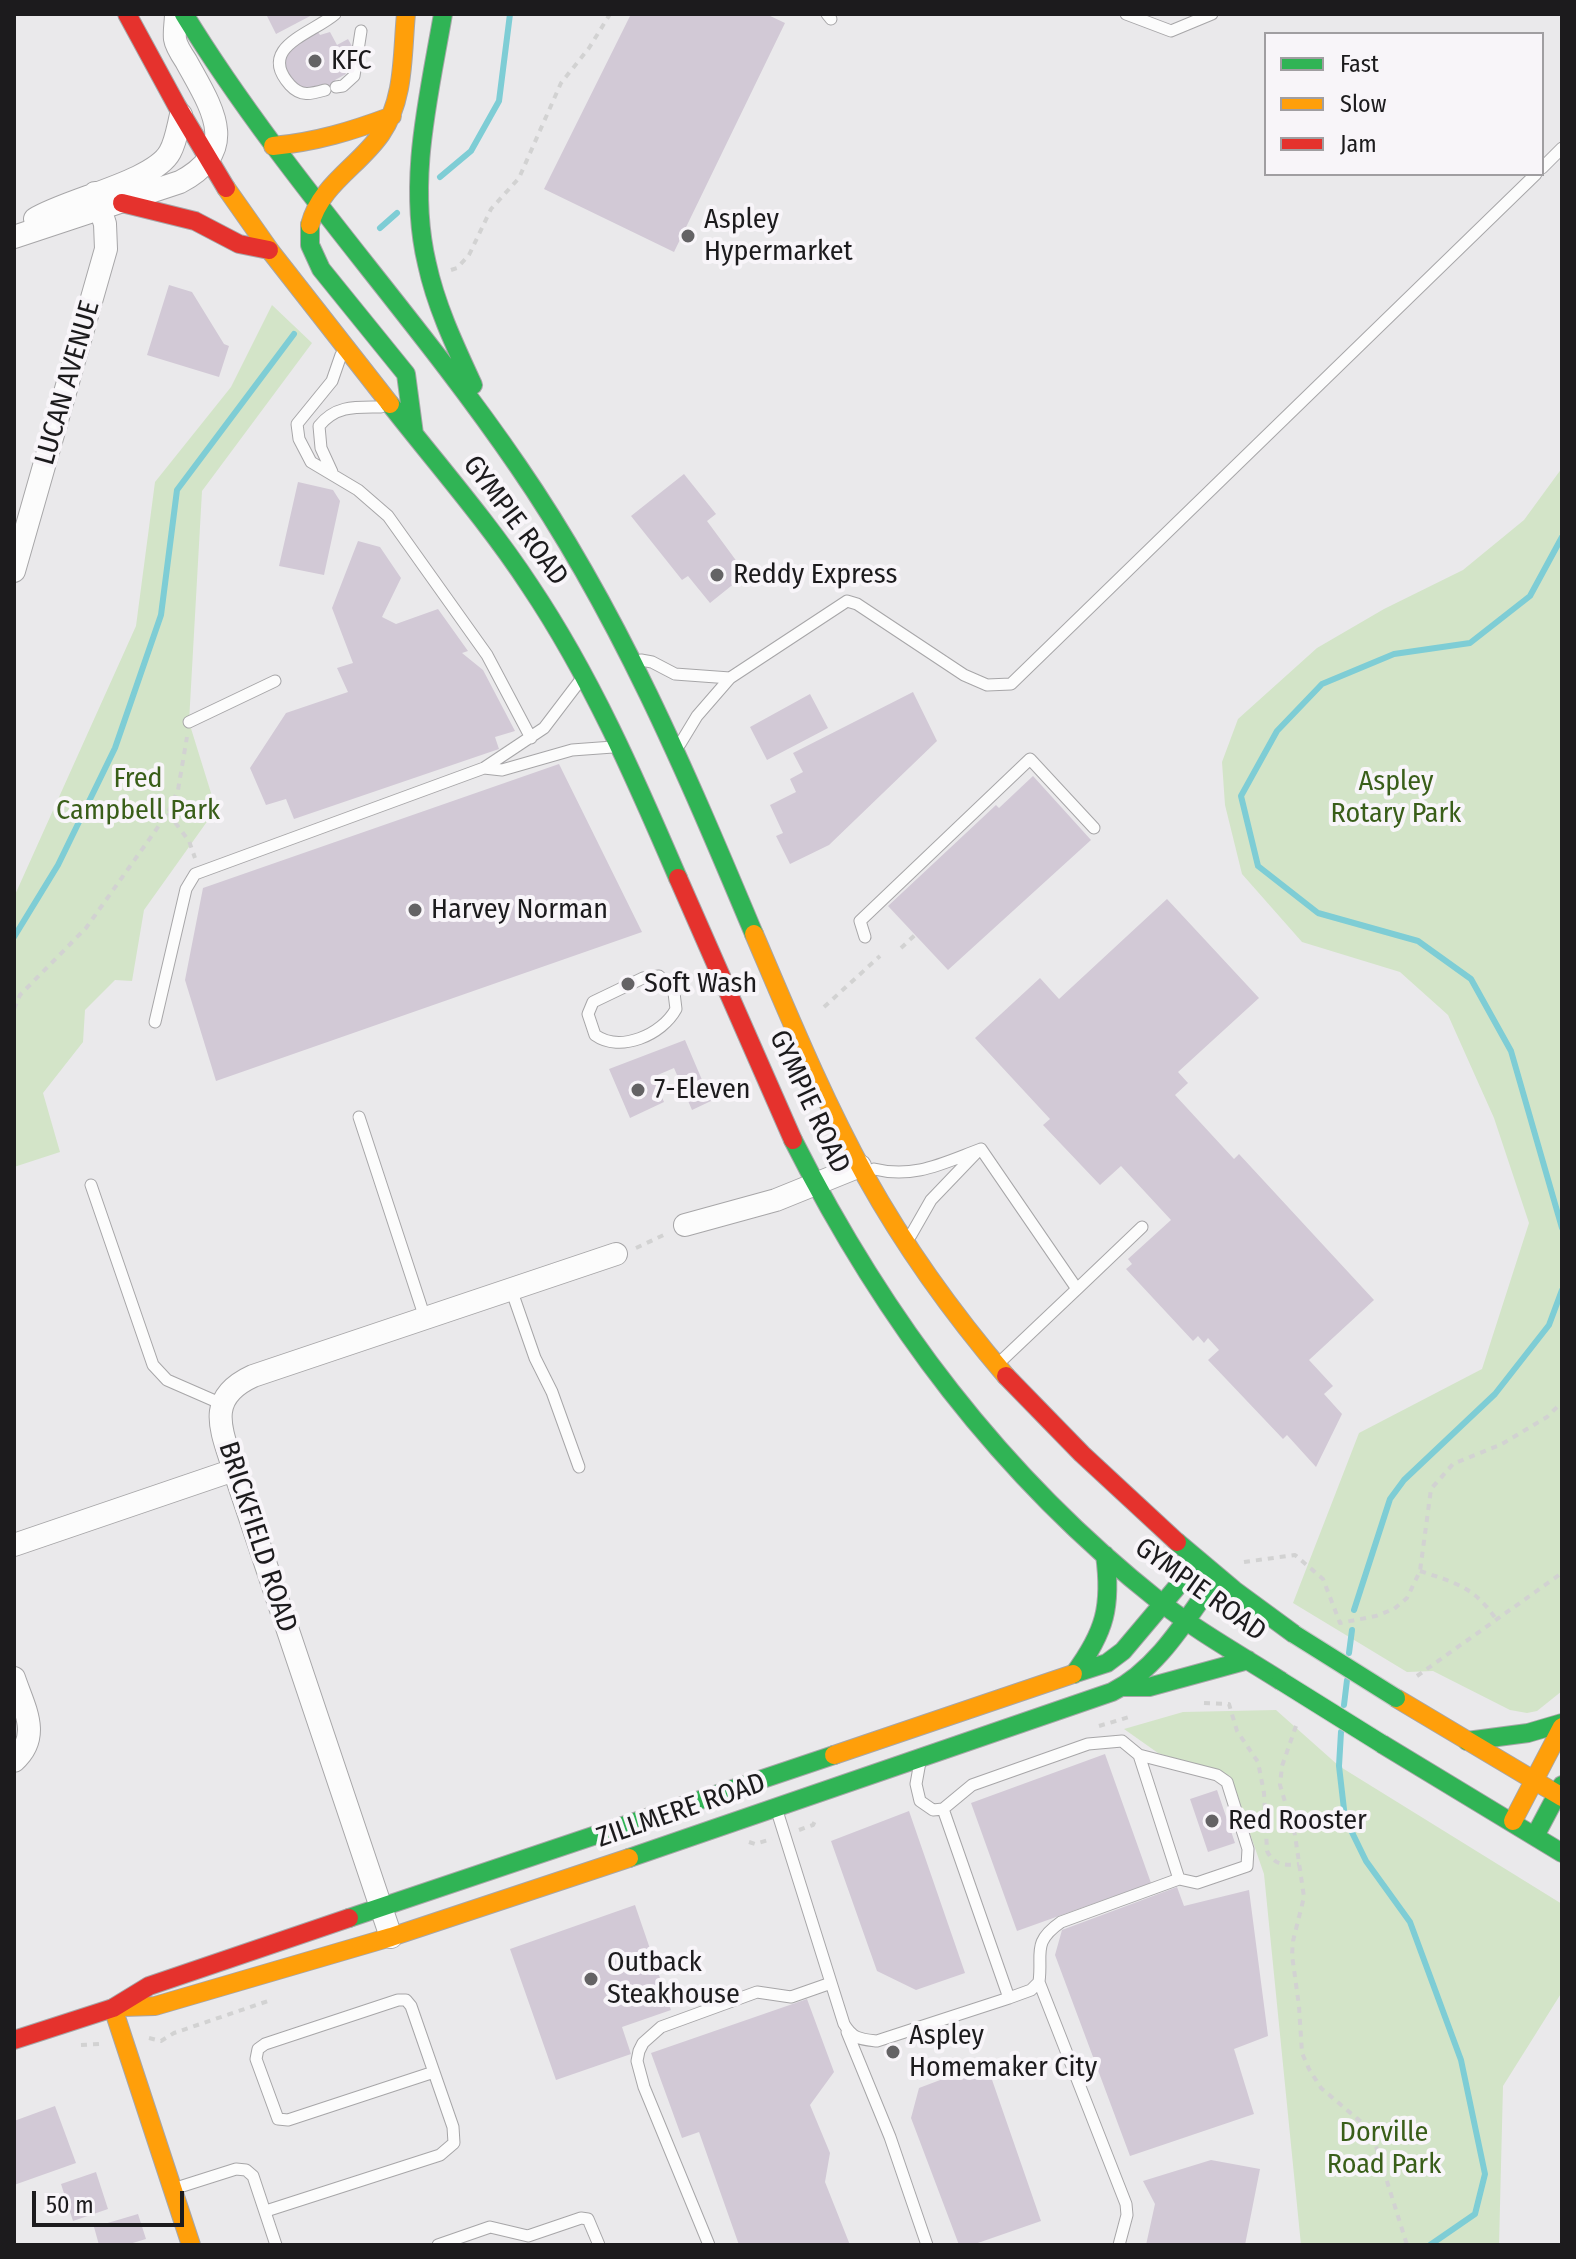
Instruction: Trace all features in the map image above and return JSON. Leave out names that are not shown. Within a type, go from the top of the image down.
[{"type":"main road","name":"GYMPIE ROAD","points":[[127,14],[207,161],[269,250],[394,407],[543,605],[622,747],[775,1101],[815,1182],[886,1304],[953,1396],[1029,1482],[1105,1555],[1162,1603],[1281,1681],[1562,1853]]},
{"type":"main road","name":"GYMPIE ROAD","points":[[184,14],[233,92],[273,146],[485,418],[590,580],[632,659],[675,752],[860,1166],[946,1301],[997,1365],[1076,1450],[1216,1578],[1294,1634],[1396,1698],[1534,1782],[1560,1792]]},
{"type":"main road","points":[[406,14],[392,116],[372,146],[325,190],[317,202],[310,233],[312,252],[321,269],[406,374],[414,434]]},
{"type":"main road","points":[[443,14],[422,145],[420,221],[431,281],[485,418]]},
{"type":"main road","points":[[273,146],[307,143],[345,134],[392,116]]},
{"type":"main road","points":[[106,202],[195,221],[239,244],[269,250]]},
{"type":"main road","points":[[1074,1674],[1096,1645],[1107,1611],[1110,1591],[1105,1555]]},
{"type":"main road","name":"ZILLMERE ROAD","points":[[14,2040],[113,2008],[149,1986],[382,1908],[928,1744],[1074,1674],[1107,1663],[1123,1651],[1198,1562]]},
{"type":"main road","name":"ZILLMERE ROAD","points":[[113,2008],[155,2006],[391,1937],[770,1793],[928,1744],[1089,1701],[1121,1687],[1158,1653],[1216,1578]]},
{"type":"main road","points":[[1121,1687],[1149,1687],[1248,1660]]},
{"type":"main road","points":[[1467,1741],[1562,1725]]},
{"type":"main road","points":[[1513,1821],[1562,1725]]},
{"type":"main road","points":[[1535,1836],[1560,1792]]},
{"type":"main road","points":[[113,2008],[191,2245]]},
{"type":"street","points":[[14,235],[46,212],[106,202],[180,182],[192,176],[207,161],[215,148],[218,129],[208,102],[175,41],[176,14]]},
{"type":"street","points":[[106,202],[161,163],[173,147],[181,115]]},
{"type":"street","name":"LUCAN AVENUE","points":[[16,560],[103,261],[106,202]]},
{"type":"street","points":[[685,1225],[767,1203],[860,1166]]},
{"type":"street","name":"BRICKFIELD ROAD","points":[[391,1937],[234,1470],[219,1421],[222,1404],[231,1389],[253,1376],[616,1254]]},
{"type":"street","points":[[14,1545],[234,1470]]},
{"type":"street","points":[[14,1678],[30,1732],[25,1749],[14,1761]]},
{"type":"lane","points":[[335,14],[322,25],[292,41],[281,52],[279,66],[288,84],[297,92],[308,95],[343,86],[354,76],[361,31]]},
{"type":"lane","points":[[1126,14],[1171,31],[1212,14]]},
{"type":"lane","points":[[1544,166],[1562,148]]},
{"type":"lane","points":[[675,752],[697,716],[730,678],[847,601],[857,604],[964,675],[987,685],[1011,684],[1534,176]]},
{"type":"lane","points":[[344,346],[332,381],[297,424],[299,439],[311,462],[332,472],[388,516],[487,655],[531,738]]},
{"type":"lane","points":[[332,472],[318,436],[319,426],[325,419],[333,412],[346,408],[394,407]]},
{"type":"lane","points":[[632,659],[652,662],[675,674],[730,678]]},
{"type":"lane","points":[[155,1022],[186,889],[195,874],[484,768],[544,728],[584,675]]},
{"type":"lane","points":[[189,722],[275,681]]},
{"type":"lane","points":[[484,768],[502,770],[572,750],[622,747]]},
{"type":"lane","points":[[865,937],[860,921],[1030,759],[1094,828]]},
{"type":"lane","points":[[659,976],[674,993],[676,1009],[653,1034],[628,1041],[601,1039],[591,1030],[589,1008],[599,997],[614,990],[643,978],[659,976]]},
{"type":"lane","points":[[359,1117],[425,1318]]},
{"type":"lane","points":[[860,1166],[896,1174],[925,1169],[981,1149]]},
{"type":"lane","points":[[908,1242],[931,1200],[981,1149]]},
{"type":"lane","points":[[981,1149],[1077,1289]]},
{"type":"lane","points":[[91,1185],[153,1365],[167,1380],[222,1404]]},
{"type":"lane","points":[[997,1365],[1142,1227]]},
{"type":"lane","points":[[511,1289],[579,1467]]},
{"type":"lane","points":[[928,1744],[916,1784],[920,1801],[933,1810],[943,1809],[972,1785],[1088,1744],[1122,1741],[1139,1755],[1217,1775],[1227,1782],[1248,1849],[1247,1866],[1197,1883],[1179,1879],[1061,1922],[1051,1929],[1040,1944],[1039,1982],[1126,2204],[1127,2215],[1119,2245]]},
{"type":"lane","points":[[1139,1755],[1179,1879]]},
{"type":"lane","points":[[770,1793],[844,2024],[890,2137],[927,2245]]},
{"type":"lane","points":[[943,1809],[1009,1998]]},
{"type":"lane","points":[[844,2024],[858,2039],[877,2041],[1031,1990],[1039,1982]]},
{"type":"lane","points":[[709,2245],[640,2074],[637,2061],[643,2043],[661,2027],[757,1992],[791,1997],[831,1983]]},
{"type":"lane","points":[[266,2211],[440,2155],[454,2143],[453,2127],[434,2072],[411,2006],[406,2000],[265,2044],[258,2049],[256,2059],[278,2119],[288,2120],[434,2072]]},
{"type":"lane","points":[[173,2189],[236,2169],[246,2170],[253,2176],[276,2245]]},
{"type":"lane","points":[[438,2245],[490,2227],[528,2236],[581,2218],[588,2219],[593,2226],[599,2245]]},
{"type":"path","points":[[451,270],[469,255],[491,209],[519,178],[561,83],[589,48],[610,14]]},
{"type":"path","points":[[14,1009],[20,995],[86,928],[168,813],[178,790],[189,722]]},
{"type":"path","points":[[168,813],[189,841],[200,872]]},
{"type":"path","points":[[901,948],[915,935]]},
{"type":"path","points":[[824,1007],[880,956]]},
{"type":"path","points":[[616,1254],[637,1248],[685,1225]]},
{"type":"path","points":[[1238,1563],[1295,1555],[1323,1579],[1340,1623],[1394,1609],[1407,1598],[1420,1571],[1431,1489],[1453,1464],[1502,1444],[1547,1417],[1562,1402]]},
{"type":"path","points":[[1420,1571],[1463,1585],[1482,1599],[1496,1619]]},
{"type":"path","points":[[1417,1676],[1562,1573]]},
{"type":"path","points":[[1206,1703],[1229,1704],[1237,1731],[1258,1762],[1270,1857],[1283,1865],[1299,1864]]},
{"type":"path","points":[[1296,1726],[1282,1766],[1280,1785],[1295,1835],[1304,1897],[1292,1955],[1302,2053],[1321,2088],[1366,2126],[1381,2162],[1407,2245]]},
{"type":"green space","name":"Fred Campbell Park","points":[[272,305],[312,343],[202,491],[189,722],[216,809],[144,910],[132,981],[115,980],[85,1010],[83,1042],[43,1093],[60,1152],[14,1167],[14,897],[136,626],[155,482],[231,387]]},
{"type":"green space","name":"Aspley Rotary Park","points":[[1562,468],[1562,1691],[1537,1711],[1527,1713],[1510,1710],[1433,1671],[1407,1672],[1293,1603],[1359,1433],[1482,1369],[1529,1223],[1494,1118],[1448,1015],[1400,972],[1302,942],[1242,874],[1225,805],[1222,762],[1238,719],[1317,648],[1384,609],[1463,570],[1524,520]]},
{"type":"green space","name":"Dorville Road Park","points":[[1276,1710],[1339,1766],[1562,1904],[1562,1992],[1503,2086],[1499,2245],[1301,2245],[1264,1874],[1230,1776],[1158,1753],[1124,1729],[1183,1712]]},
{"type":"building","points":[[266,14],[314,14],[276,34]]},
{"type":"building","points":[[631,14],[766,14],[785,23],[674,252],[544,189]]},
{"type":"building","name":"KFC","points":[[318,32],[320,35],[330,32],[337,45],[348,39],[353,48],[350,50],[352,58],[340,64],[346,74],[335,80],[338,85],[326,91],[311,92],[296,87],[284,64],[288,48]]},
{"type":"building","points":[[169,285],[192,292],[224,344],[229,346],[219,377],[147,355]]},
{"type":"building","points":[[684,474],[716,514],[707,521],[746,574],[710,603],[688,576],[682,580],[631,516]]},
{"type":"building","points":[[298,482],[333,490],[340,501],[324,575],[279,566]]},
{"type":"building","points":[[358,541],[380,547],[401,578],[382,617],[396,624],[438,609],[468,651],[462,653],[483,670],[515,731],[495,737],[499,749],[294,819],[286,799],[266,805],[250,768],[286,713],[348,692],[337,668],[353,663],[332,608]]},
{"type":"building","points":[[913,692],[937,741],[829,845],[790,864],[776,836],[783,833],[770,805],[796,792],[790,779],[803,772],[793,753]]},
{"type":"building","points":[[810,694],[828,728],[767,760],[750,727]]},
{"type":"building","name":"Harvey Norman","points":[[559,764],[642,932],[216,1081],[185,980],[203,888]]},
{"type":"building","points":[[1033,776],[1091,840],[948,970],[888,906],[996,805],[999,808]]},
{"type":"building","points":[[1167,899],[1259,998],[1178,1072],[1188,1083],[1175,1095],[1234,1159],[1239,1154],[1374,1300],[1309,1360],[1333,1386],[1324,1394],[1342,1414],[1316,1467],[1287,1435],[1283,1439],[1208,1360],[1219,1350],[1208,1338],[1204,1343],[1198,1336],[1193,1341],[1126,1269],[1132,1264],[1128,1259],[1171,1220],[1121,1166],[1100,1185],[1043,1125],[1050,1119],[975,1038],[1040,978],[1059,999]]},
{"type":"building","points":[[685,1040],[711,1101],[692,1110],[674,1068],[653,1077],[664,1102],[630,1118],[609,1069]]},
{"type":"building","points":[[1105,1754],[1151,1883],[1017,1931],[971,1803]]},
{"type":"building","name":"Red Rooster","points":[[1217,1790],[1235,1843],[1208,1852],[1190,1799]]},
{"type":"building","points":[[909,1811],[965,1973],[916,1990],[877,1971],[831,1841]]},
{"type":"building","points":[[1177,1887],[1184,1906],[1249,1890],[1268,2036],[1234,2049],[1254,2114],[1130,2156],[1055,1955],[1062,1930]]},
{"type":"building","name":"Outback Steakhouse","points":[[635,1905],[671,2010],[622,2027],[631,2054],[556,2080],[510,1949]]},
{"type":"building","points":[[807,1999],[834,2072],[810,2105],[830,2153],[825,2182],[850,2245],[739,2245],[699,2132],[682,2138],[651,2053]]},
{"type":"building","points":[[972,2068],[990,2074],[1041,2221],[972,2245],[959,2245],[911,2118],[919,2088]]},
{"type":"building","points":[[55,2106],[76,2163],[14,2185],[14,2121]]},
{"type":"building","points":[[1211,2160],[1260,2169],[1245,2245],[1146,2245],[1155,2204],[1143,2181]]},
{"type":"building","points":[[96,2172],[108,2209],[73,2221],[61,2184]]},
{"type":"building","points":[[138,2214],[146,2239],[126,2245],[99,2245],[94,2227]]},
{"type":"waterway","points":[[440,177],[471,151],[499,101],[510,14]]},
{"type":"waterway","points":[[380,228],[397,213]]},
{"type":"waterway","points":[[14,937],[58,865],[115,748],[161,615],[177,490],[294,334]]},
{"type":"waterway","points":[[1562,537],[1530,596],[1470,643],[1394,654],[1322,684],[1277,731],[1241,796],[1258,866],[1318,913],[1418,941],[1471,979],[1511,1051],[1562,1228]]},
{"type":"waterway","points":[[1354,1610],[1390,1499],[1404,1480],[1495,1394],[1549,1325],[1562,1290]]},
{"type":"waterway","points":[[1349,1653],[1352,1630]]},
{"type":"waterway","points":[[1344,1705],[1347,1680]]},
{"type":"waterway","points":[[1341,1732],[1339,1766],[1345,1818],[1366,1861],[1410,1922],[1461,2060],[1485,2174],[1475,2214],[1430,2245]]},
{"type":"traffic: fast","points":[[184,14],[263,130],[435,352],[554,521],[619,635],[648,694],[754,934]]},
{"type":"traffic: fast","points":[[443,14],[422,139],[421,233],[435,295],[473,385]]},
{"type":"traffic: fast","points":[[310,225],[310,245],[321,269],[406,374],[414,434]]},
{"type":"traffic: fast","points":[[390,404],[497,539],[552,621],[611,729],[678,878]]},
{"type":"traffic: fast","points":[[793,1140],[828,1206],[907,1332],[950,1391],[997,1447],[1101,1552],[1159,1601],[1203,1633],[1281,1681]]},
{"type":"traffic: fast","points":[[1177,1542],[1234,1590],[1294,1634]]},
{"type":"traffic: fast","points":[[1074,1674],[1093,1645],[1104,1618],[1107,1589],[1105,1555]]},
{"type":"traffic: fast","points":[[1073,1674],[1107,1663],[1123,1651],[1198,1562]]},
{"type":"traffic: fast","points":[[629,1858],[1112,1692],[1144,1670],[1157,1656],[1216,1578]]},
{"type":"traffic: fast","points":[[1294,1634],[1396,1698]]},
{"type":"traffic: fast","points":[[1121,1687],[1149,1687],[1248,1660]]},
{"type":"traffic: fast","points":[[1281,1681],[1382,1744]]},
{"type":"traffic: fast","points":[[1467,1741],[1528,1733],[1562,1723]]},
{"type":"traffic: fast","points":[[1382,1744],[1562,1853]]},
{"type":"traffic: fast","points":[[349,1918],[834,1755]]},
{"type":"traffic: fast","points":[[1535,1836],[1562,1785]]},
{"type":"traffic: slow","points":[[310,225],[322,198],[372,145],[389,120],[401,76],[406,14]]},
{"type":"traffic: slow","points":[[273,146],[334,135],[392,116]]},
{"type":"traffic: slow","points":[[226,188],[271,252],[390,404]]},
{"type":"traffic: slow","points":[[754,934],[821,1087],[866,1177],[931,1280],[1006,1376]]},
{"type":"traffic: slow","points":[[834,1755],[1073,1674]]},
{"type":"traffic: slow","points":[[1396,1698],[1562,1797]]},
{"type":"traffic: slow","points":[[1513,1821],[1562,1727]]},
{"type":"traffic: slow","points":[[123,2007],[155,2006],[391,1937],[629,1858]]},
{"type":"traffic: slow","points":[[113,2008],[191,2245]]},
{"type":"traffic: jam","points":[[127,14],[226,188]]},
{"type":"traffic: jam","points":[[122,203],[195,221],[239,244],[269,250]]},
{"type":"traffic: jam","points":[[678,878],[793,1140]]},
{"type":"traffic: jam","points":[[1006,1376],[1082,1454],[1177,1542]]},
{"type":"traffic: jam","points":[[14,2040],[113,2008],[149,1986],[349,1918]]},
{"type":"place","name":"KFC","points":[[315,61]]},
{"type":"place","name":"Aspley Hypermarket","points":[[688,236]]},
{"type":"place","name":"Reddy Express","points":[[717,575]]},
{"type":"place","name":"Harvey Norman","points":[[415,910]]},
{"type":"place","name":"Soft Wash","points":[[628,984]]},
{"type":"place","name":"7-Eleven","points":[[638,1090]]},
{"type":"place","name":"Red Rooster","points":[[1212,1821]]},
{"type":"place","name":"Outback Steakhouse","points":[[591,1979]]},
{"type":"place","name":"Aspley Homemaker City","points":[[893,2052]]}]
